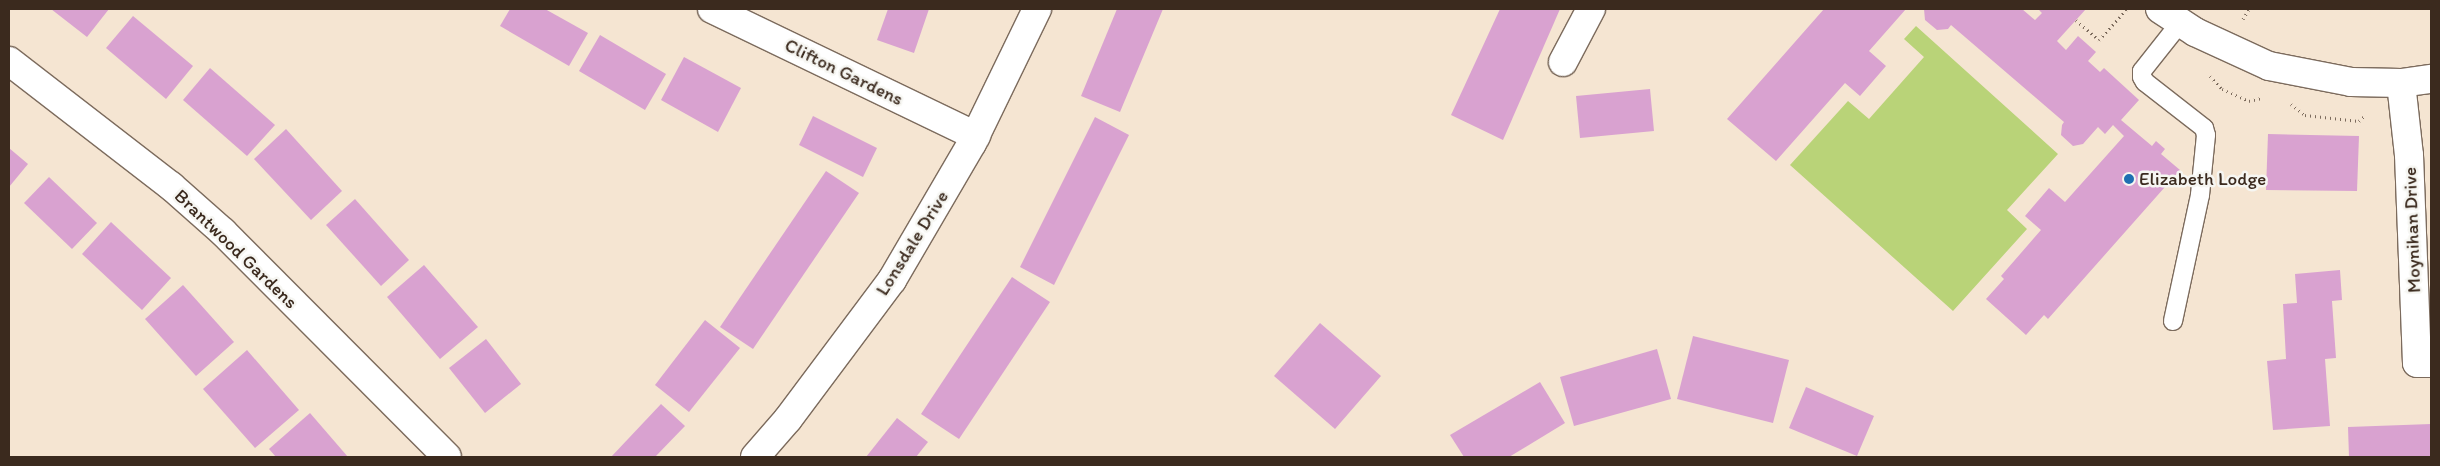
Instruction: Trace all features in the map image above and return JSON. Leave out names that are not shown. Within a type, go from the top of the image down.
[{"type":"street","name":"Clifton Gardens","points":[[712,9],[976,136]]},
{"type":"street","name":"Lonsdale Drive","points":[[755,457],[788,419],[892,280],[976,136],[1037,9]]},
{"type":"street","points":[[1563,62],[1591,9]]},
{"type":"street","points":[[2170,16],[2227,49],[2270,66],[2351,82],[2401,83],[2431,79]]},
{"type":"street","name":"Brantwood Gardens","points":[[9,61],[171,186],[208,219],[447,457]]},
{"type":"street","name":"Moynihan Drive","points":[[2401,83],[2409,156],[2417,363],[2431,363]]},
{"type":"lane","points":[[2170,16],[2142,71],[2142,77],[2145,82],[2204,128],[2206,135],[2200,195],[2173,321]]},
{"type":"path","points":[[2076,20],[2099,40],[2127,9]]},
{"type":"green space","points":[[1916,26],[2058,154],[2007,210],[2027,229],[1953,311],[1790,165],[1848,101],[1869,119],[1924,57],[1904,39]]},
{"type":"building","points":[[51,9],[109,9],[87,37]]},
{"type":"building","points":[[510,9],[545,9],[588,33],[569,66],[500,26]]},
{"type":"building","points":[[888,9],[929,9],[914,53],[877,40]]},
{"type":"building","points":[[1117,9],[1163,9],[1120,112],[1081,96]]},
{"type":"building","points":[[1500,9],[1560,9],[1503,140],[1451,115]]},
{"type":"building","points":[[1824,9],[1906,9],[1869,51],[1886,66],[1860,96],[1845,83],[1776,161],[1727,119]]},
{"type":"building","name":"Elizabeth Lodge","points":[[1924,9],[2022,9],[2035,20],[2042,13],[2040,9],[2086,9],[2057,41],[2066,50],[2078,36],[2096,52],[2088,61],[2100,72],[2104,68],[2139,100],[2121,120],[2152,146],[2156,141],[2165,149],[2161,154],[2180,170],[2048,319],[2044,315],[2026,335],[1986,299],[2004,279],[2001,276],[2041,230],[2025,216],[2049,188],[2065,202],[2124,136],[2113,125],[2105,134],[2098,127],[2083,144],[2073,146],[2061,135],[2064,122],[1951,25],[1948,29],[1937,30],[1925,20]]},
{"type":"building","points":[[133,16],[193,66],[166,99],[106,48]]},
{"type":"building","points":[[600,35],[666,74],[645,110],[579,71]]},
{"type":"building","points":[[684,57],[741,88],[718,132],[661,100]]},
{"type":"building","points":[[210,68],[275,125],[247,156],[183,100]]},
{"type":"building","points":[[1650,89],[1654,131],[1580,138],[1576,96]]},
{"type":"building","points":[[813,116],[877,148],[863,177],[799,145]]},
{"type":"building","points":[[1095,117],[1129,135],[1054,285],[1020,267]]},
{"type":"building","points":[[286,129],[342,191],[311,220],[254,159]]},
{"type":"building","points":[[2268,134],[2359,136],[2357,191],[2266,190]]},
{"type":"building","points":[[9,148],[28,164],[9,187]]},
{"type":"building","points":[[826,171],[859,193],[753,349],[720,327]]},
{"type":"building","points":[[49,177],[97,223],[72,249],[24,203]]},
{"type":"building","points":[[355,199],[409,260],[381,286],[326,225]]},
{"type":"building","points":[[111,222],[171,278],[142,310],[82,254]]},
{"type":"building","points":[[424,265],[478,327],[440,359],[387,297]]},
{"type":"building","points":[[2340,270],[2342,300],[2332,301],[2336,358],[2325,359],[2330,426],[2273,430],[2267,361],[2286,359],[2283,304],[2297,303],[2295,274]]},
{"type":"building","points":[[1012,277],[1050,302],[959,439],[921,414]]},
{"type":"building","points":[[183,285],[234,342],[196,376],[145,319]]},
{"type":"building","points":[[705,320],[740,348],[689,412],[655,385]]},
{"type":"building","points":[[1320,323],[1381,376],[1335,429],[1274,376]]},
{"type":"building","points":[[1693,336],[1789,360],[1773,423],[1677,399]]},
{"type":"building","points":[[486,339],[521,384],[485,413],[449,368]]},
{"type":"building","points":[[1657,349],[1671,399],[1574,426],[1560,377]]},
{"type":"building","points":[[247,350],[299,410],[255,448],[203,389]]},
{"type":"building","points":[[1540,382],[1565,423],[1509,457],[1464,457],[1450,435]]},
{"type":"building","points":[[1806,387],[1874,416],[1857,456],[1789,428]]},
{"type":"building","points":[[661,404],[685,426],[655,457],[611,457]]},
{"type":"building","points":[[310,413],[348,457],[276,457],[269,449]]},
{"type":"building","points":[[897,418],[928,442],[916,457],[866,457]]},
{"type":"building","points":[[2431,424],[2431,457],[2349,457],[2348,427]]},
{"type":"place","name":"Elizabeth Lodge","points":[[2129,179]]}]
